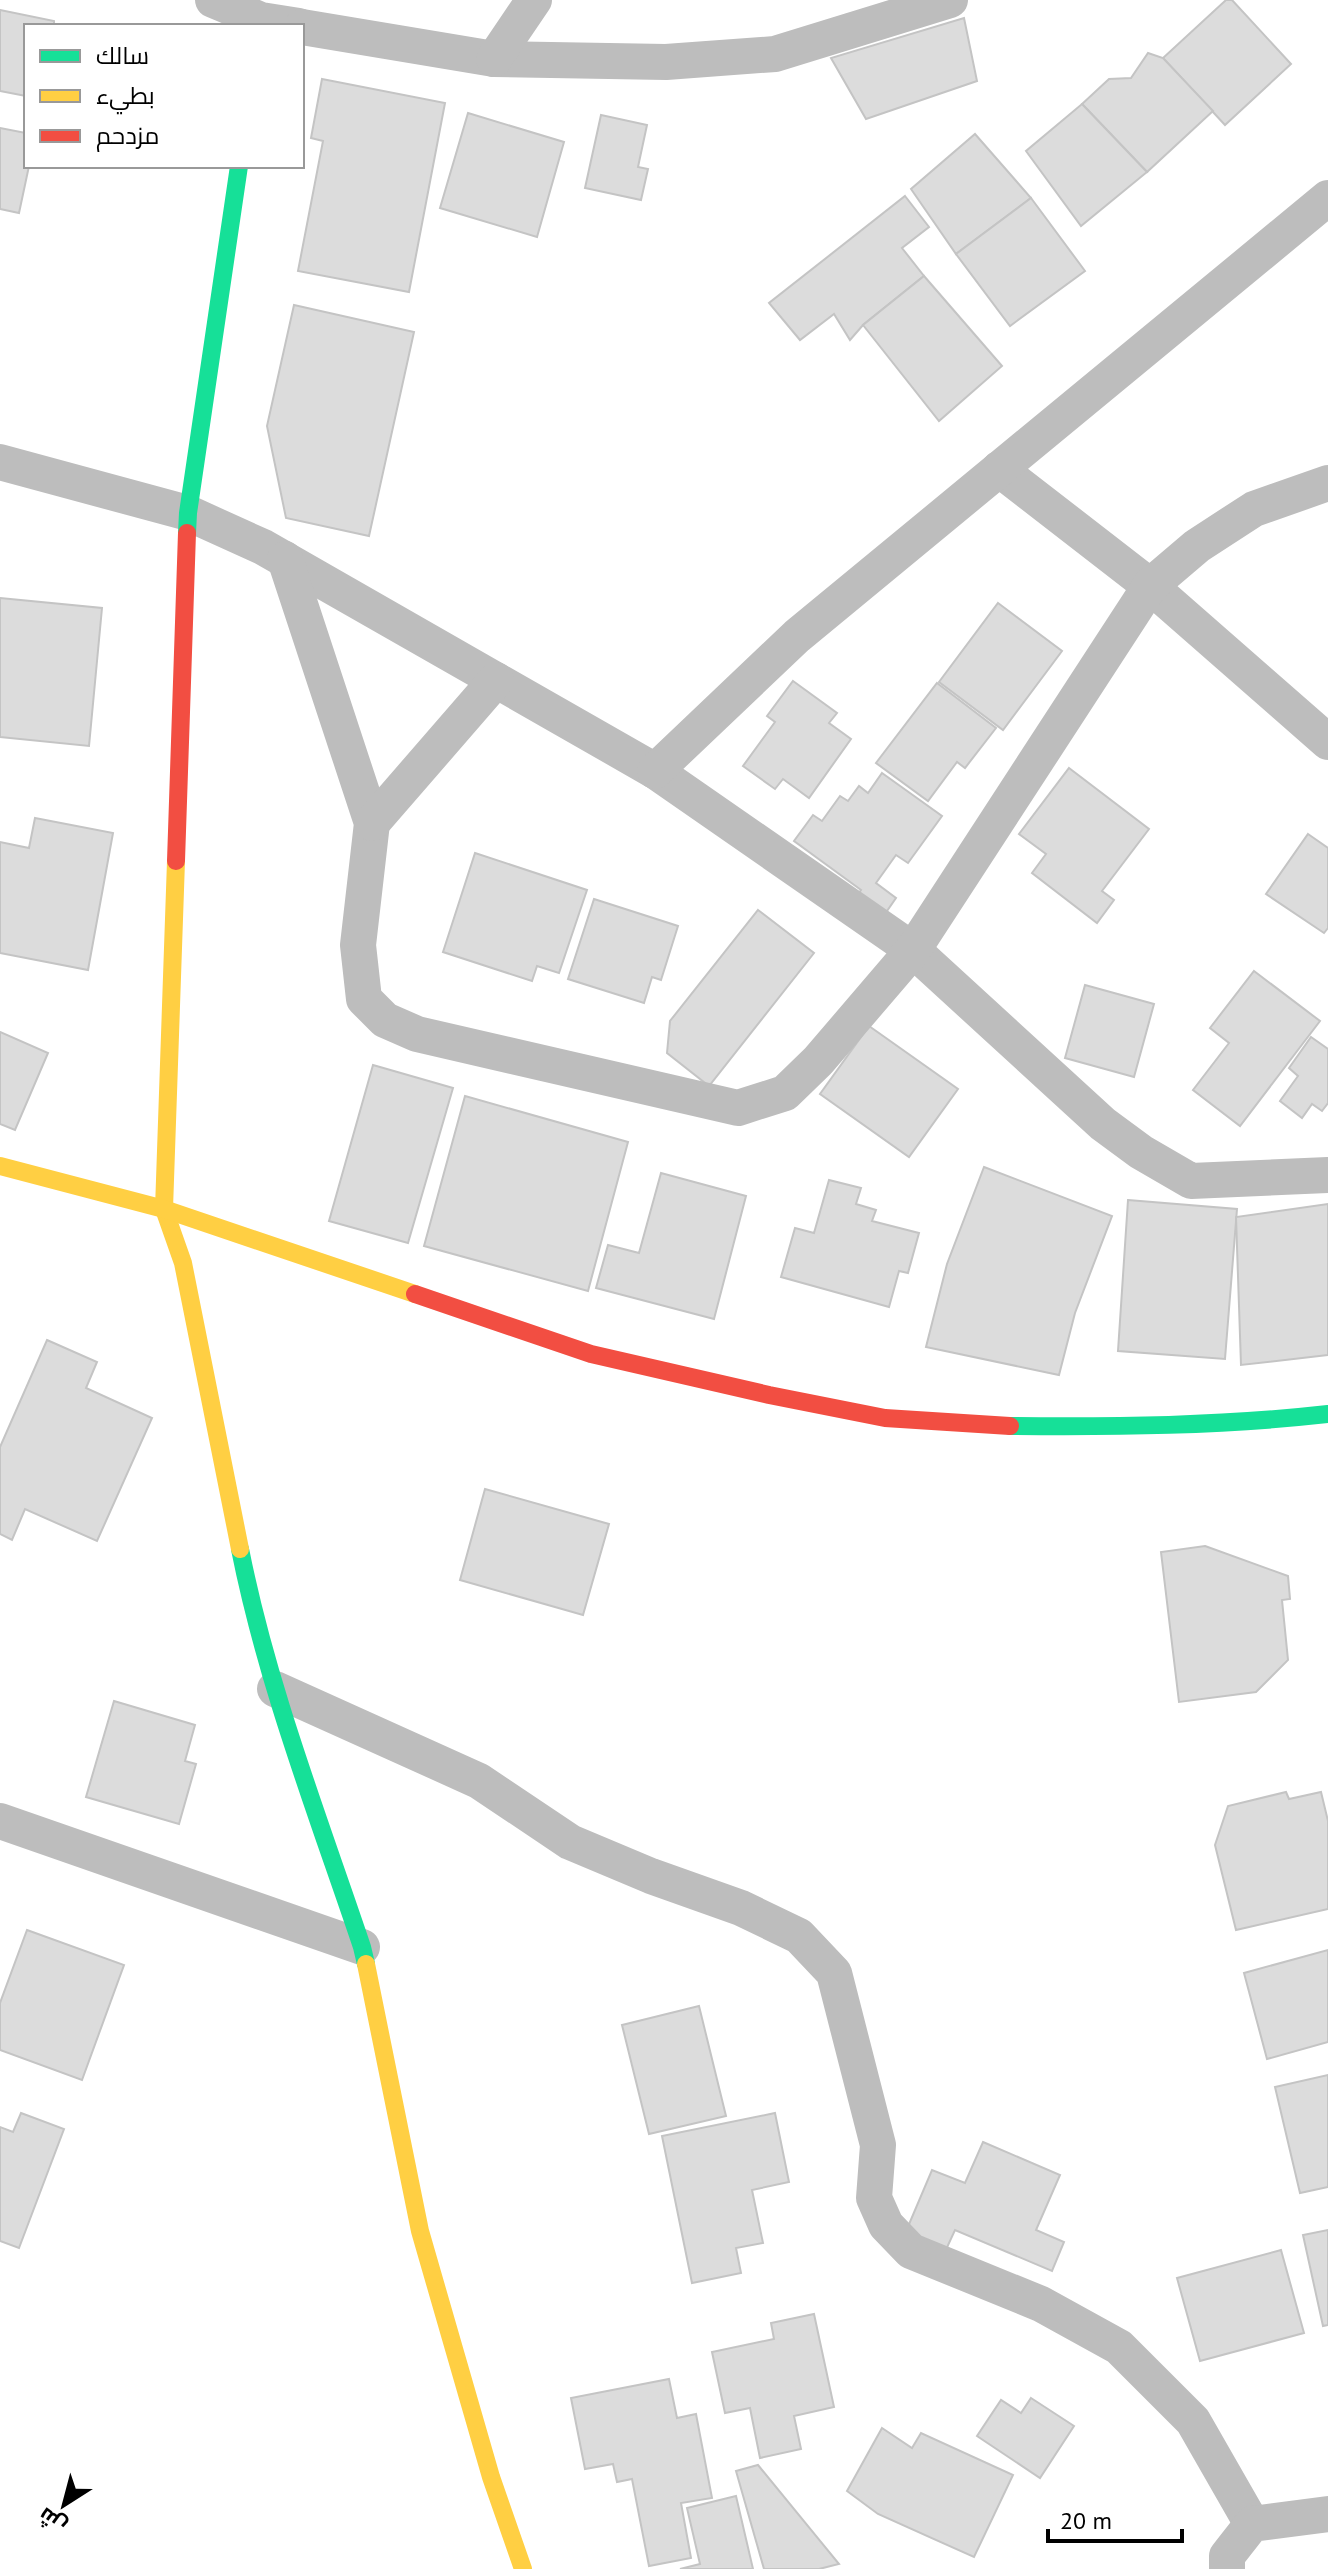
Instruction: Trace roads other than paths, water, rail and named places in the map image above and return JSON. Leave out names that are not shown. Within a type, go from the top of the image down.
[{"type":"street","points":[[213,0],[260,23]]},
{"type":"street","points":[[494,59],[534,0]]},
{"type":"street","points":[[304,27],[494,59],[666,62],[775,54],[950,0]]},
{"type":"street","points":[[239,168],[188,513],[164,1209],[183,1263],[248,1591],[275,1689],[362,1947],[420,2231],[491,2477],[523,2569]]},
{"type":"street","points":[[655,771],[797,636],[1328,198]]},
{"type":"street","points":[[0,462],[188,513],[263,547],[655,771],[913,950],[1103,1124],[1141,1152],[1191,1181],[1328,1175]]},
{"type":"street","points":[[999,469],[1150,586],[1328,742]]},
{"type":"street","points":[[285,559],[372,823],[358,945],[364,999],[385,1020],[417,1034],[738,1108],[785,1093],[818,1061],[913,950],[1150,586],[1197,546],[1254,509],[1328,483]]},
{"type":"street","points":[[372,823],[496,680]]},
{"type":"street","points":[[0,1166],[164,1209],[591,1354],[885,1418],[984,1426],[1126,1427],[1251,1423],[1328,1414]]},
{"type":"street","points":[[275,1689],[479,1781],[570,1842],[651,1876],[741,1908],[799,1936],[834,1973],[878,2145],[874,2198],[886,2225],[911,2251],[1041,2304],[1119,2347],[1193,2421],[1252,2524]]},
{"type":"street","points":[[0,1821],[362,1947]]},
{"type":"street","points":[[1227,2569],[1227,2556],[1252,2524],[1328,2514]]}]
